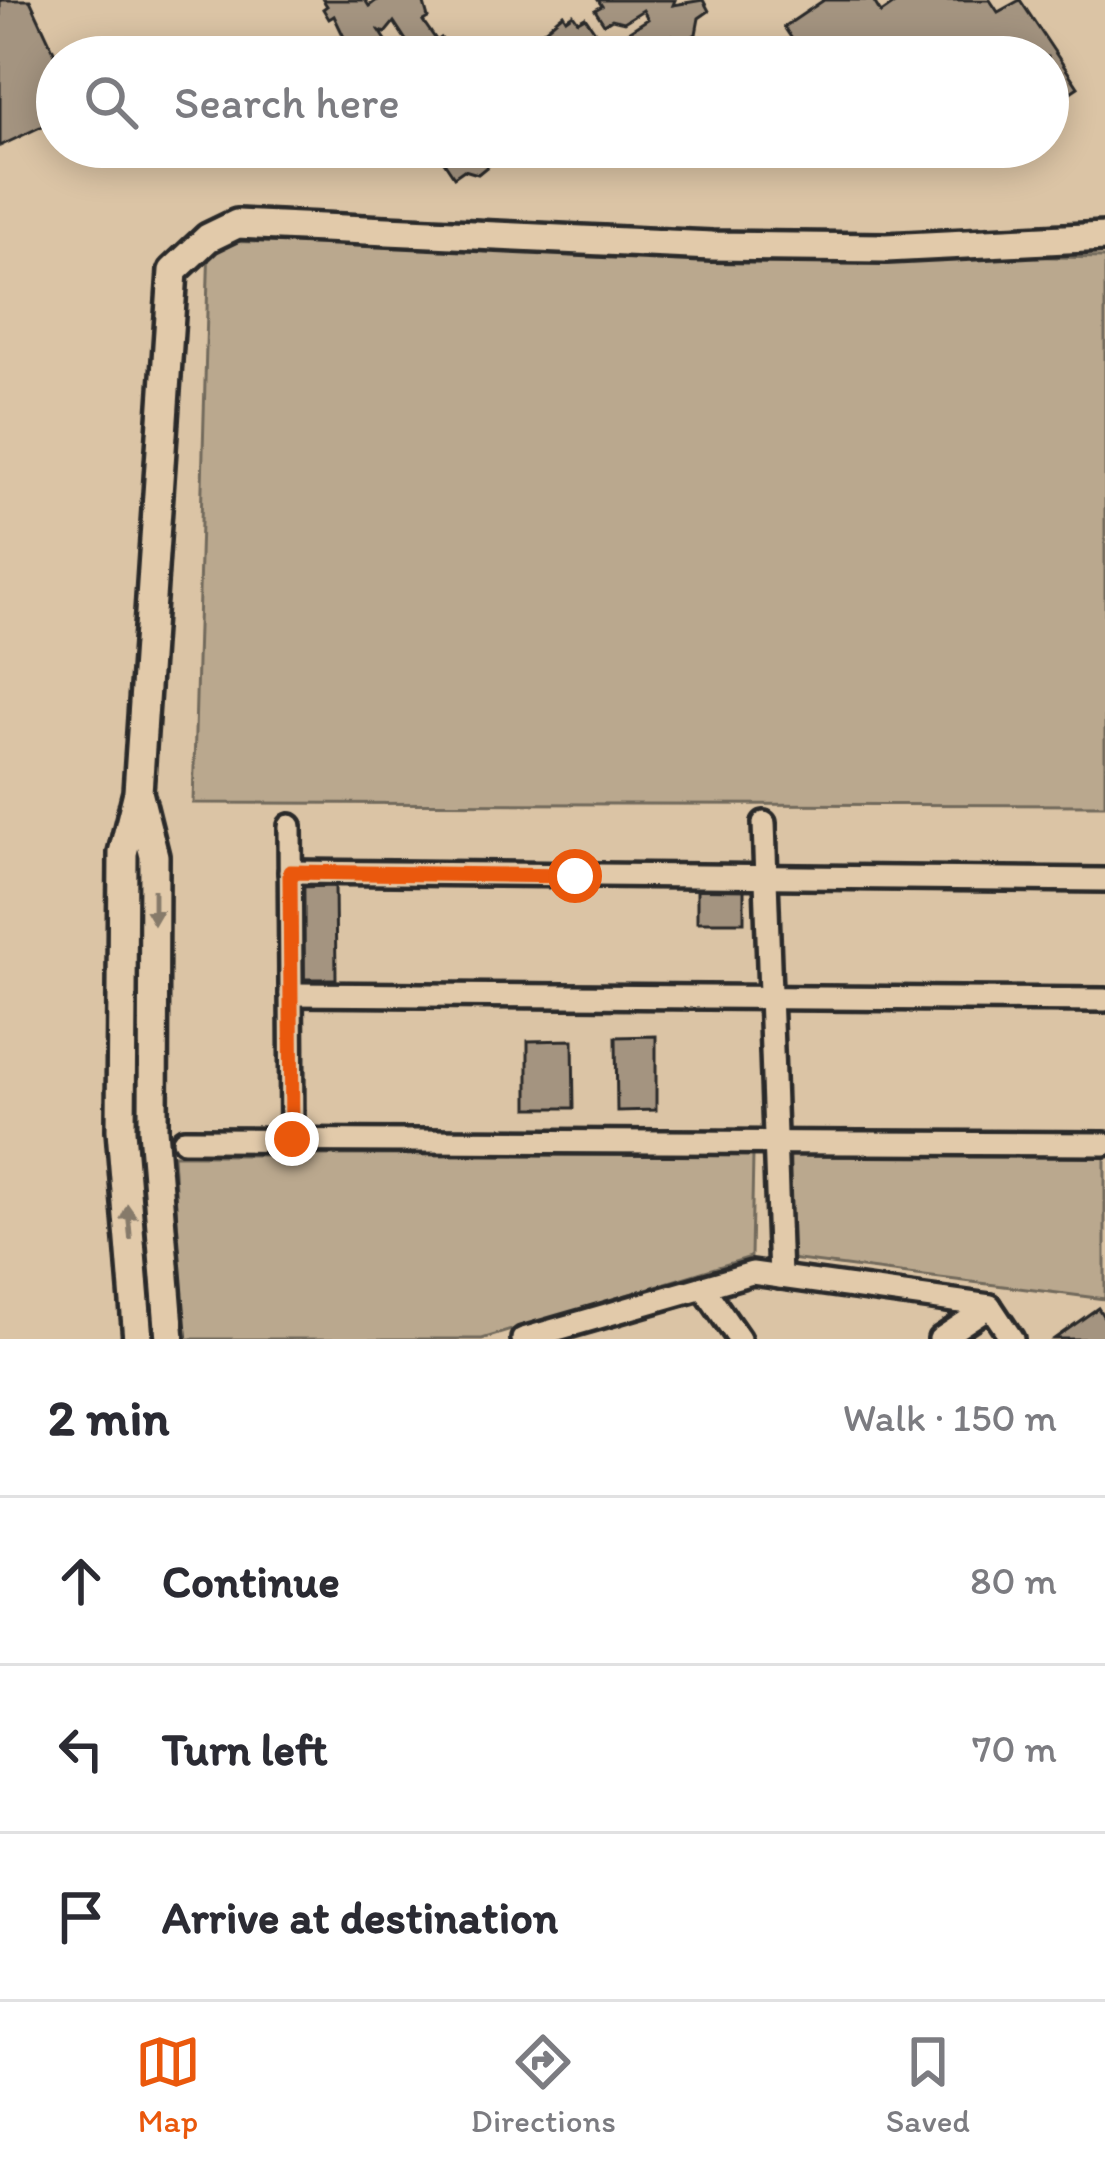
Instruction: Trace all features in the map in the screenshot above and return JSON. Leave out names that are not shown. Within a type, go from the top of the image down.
[{"type":"street","points":[[138,1339],[121,1130],[123,853],[138,792],[173,271],[221,230],[237,224],[712,247],[874,248],[1105,237]]},
{"type":"street","points":[[138,792],[154,856],[153,1129],[170,1339]]},
{"type":"street","points":[[764,823],[780,1277]]},
{"type":"street","points":[[290,826],[292,1139]]},
{"type":"street","points":[[290,872],[1105,880]]},
{"type":"street","points":[[291,994],[1105,1000]]},
{"type":"street","points":[[184,1140],[1105,1144]]},
{"type":"street","points":[[530,1338],[752,1273],[990,1306],[1012,1339]]},
{"type":"street","points":[[704,1287],[740,1339]]},
{"type":"street","points":[[940,1339],[990,1306]]},
{"type":"shaded area","points":[[209,241],[1105,258],[1105,805],[193,803]]},
{"type":"shaded area","points":[[173,1155],[753,1155],[751,1257],[482,1339],[184,1339]]},
{"type":"shaded area","points":[[790,1155],[1105,1155],[1105,1299],[790,1259]]},
{"type":"building","points":[[0,0],[30,0],[47,36],[36,36],[36,129],[0,146]]},
{"type":"building","points":[[323,0],[365,0],[369,6],[377,0],[423,0],[428,18],[423,21],[434,36],[403,36],[394,22],[385,33],[380,31],[383,36],[344,36],[334,16],[329,19],[323,9],[327,6]]},
{"type":"building","points":[[598,0],[675,0],[673,5],[703,0],[709,11],[699,18],[693,36],[622,36],[648,19],[643,10],[624,22],[612,19],[604,24],[595,10],[602,6]]},
{"type":"building","points":[[824,0],[873,0],[881,13],[900,0],[990,0],[998,12],[1020,0],[1044,36],[790,36],[784,27]]},
{"type":"building","points":[[563,14],[566,19],[573,14],[578,21],[585,17],[594,30],[590,36],[537,36]]},
{"type":"building","points":[[448,168],[485,168],[478,174],[464,170],[454,177]]},
{"type":"building","points":[[697,885],[744,885],[744,922],[697,922]]},
{"type":"building","points":[[335,886],[336,979],[298,979],[297,887]]},
{"type":"building","points":[[656,1036],[656,1110],[617,1111],[616,1037]]},
{"type":"building","points":[[573,1040],[574,1108],[528,1108],[528,1041]]},
{"type":"building","points":[[1098,1308],[1105,1319],[1105,1339],[1054,1339]]},
{"type":"route","points":[[292,1139],[290,872],[575,876]]}]
